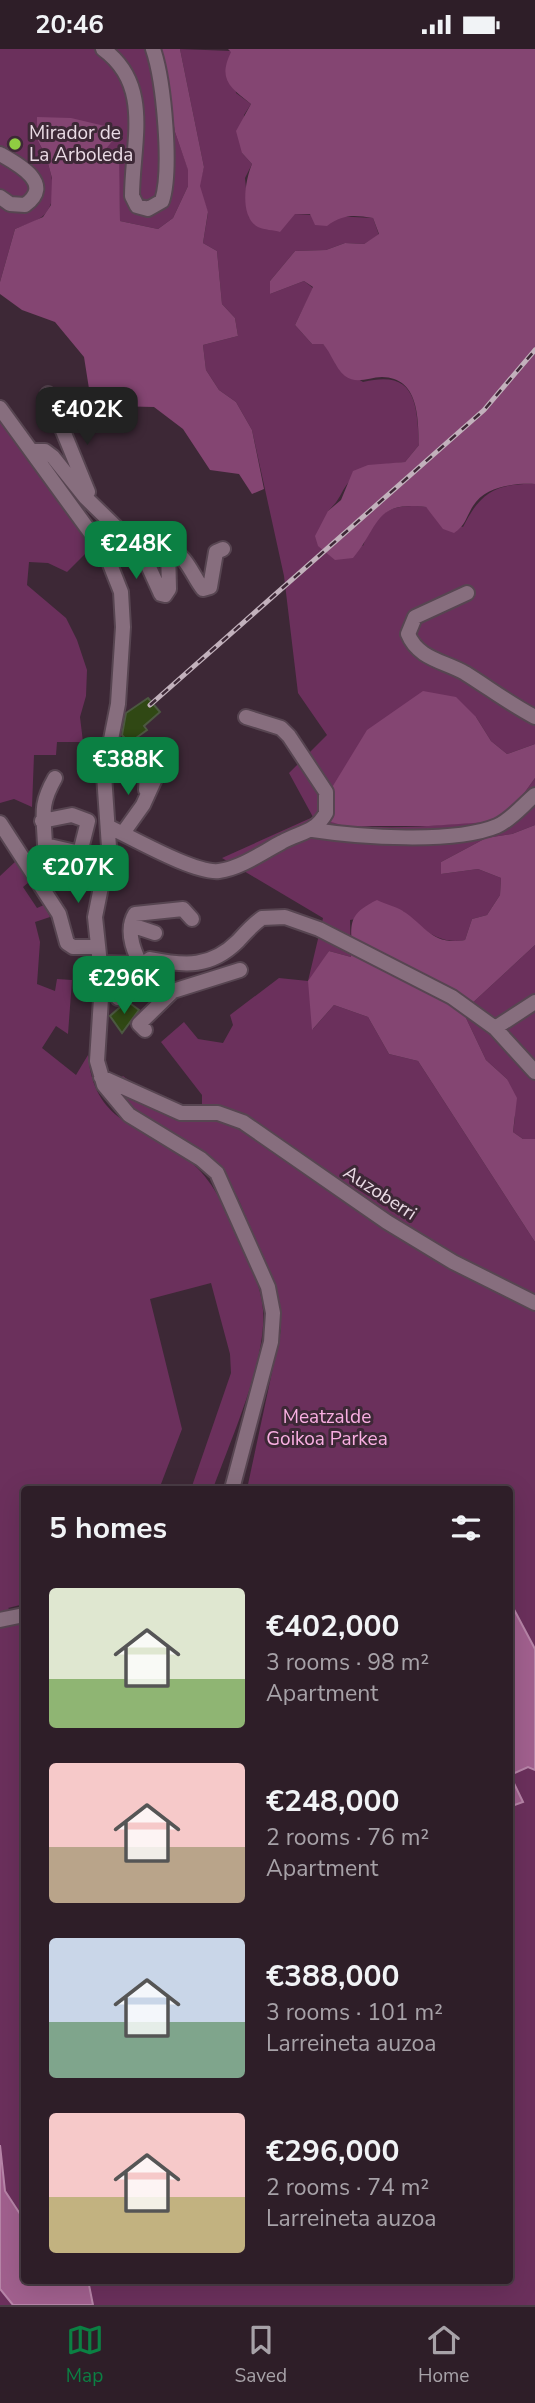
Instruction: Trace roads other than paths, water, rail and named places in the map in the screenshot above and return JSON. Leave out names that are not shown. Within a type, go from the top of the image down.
[{"type":"street","points":[[103,49],[124,69],[134,92],[136,120],[132,196],[137,206],[148,209],[162,201],[166,173],[162,88],[153,49]]},
{"type":"street","points":[[0,154],[30,171],[36,187],[35,195],[25,205],[10,204],[0,197]]},
{"type":"street","points":[[48,394],[82,480],[99,511]]},
{"type":"street","points":[[0,408],[99,543],[118,577],[123,627],[118,704],[104,775],[109,848],[94,917],[102,983],[96,1055],[101,1077],[113,1098],[129,1115],[201,1159],[217,1173],[227,1190],[271,1299],[272,1335],[233,1486]]},
{"type":"street","points":[[34,451],[45,451],[53,457],[147,563],[163,595],[169,589],[168,549],[176,552],[193,570],[203,589],[210,587],[216,552],[223,549]]},
{"type":"street","points":[[467,593],[415,617],[408,633],[412,643],[437,663],[463,672],[499,699],[535,717]]},
{"type":"street","points":[[246,717],[281,728],[326,792],[326,814],[313,830]]},
{"type":"street","points":[[143,805],[148,759]]},
{"type":"street","points":[[123,833],[143,805],[158,772]]},
{"type":"street","points":[[41,887],[43,883],[39,865],[45,845],[41,821],[45,794],[55,778]]},
{"type":"street","points":[[108,827],[182,862],[218,871],[237,866],[288,839],[313,830],[345,835],[471,834],[500,825],[535,795]]},
{"type":"street","points":[[41,821],[72,815],[88,821],[80,853],[45,845]]},
{"type":"street","points":[[0,823],[58,914],[67,943],[73,947],[97,947]]},
{"type":"street","points":[[173,991],[147,978],[143,964],[132,946],[131,925],[139,912],[171,906],[183,909],[192,919]]},
{"type":"street","points":[[183,965],[223,954],[262,918],[285,917],[452,997],[495,1028],[535,1072]]},
{"type":"street","points":[[131,925],[155,933]]},
{"type":"street","points":[[100,963],[143,964],[150,959],[210,973],[213,979]]},
{"type":"street","points":[[145,1030],[139,1024],[173,991],[240,970]]},
{"type":"street","points":[[118,998],[120,992],[136,991],[147,978]]},
{"type":"street","points":[[495,1028],[535,1002]]},
{"type":"street","name":"Auzoberri","points":[[101,1077],[180,1113],[212,1113],[243,1122],[375,1214],[453,1262],[535,1303]]},
{"type":"street","points":[[225,1486],[258,1392]]},
{"type":"street","points":[[0,1620],[21,1616]]},
{"type":"railway","points":[[150,705],[484,410],[535,350]]},
{"type":"place","name":"Mirador de La Arboleda","points":[[15,144]]},
{"type":"park label","name":"Meatzalde Goikoa Parkea","points":[[327,1428]]}]
